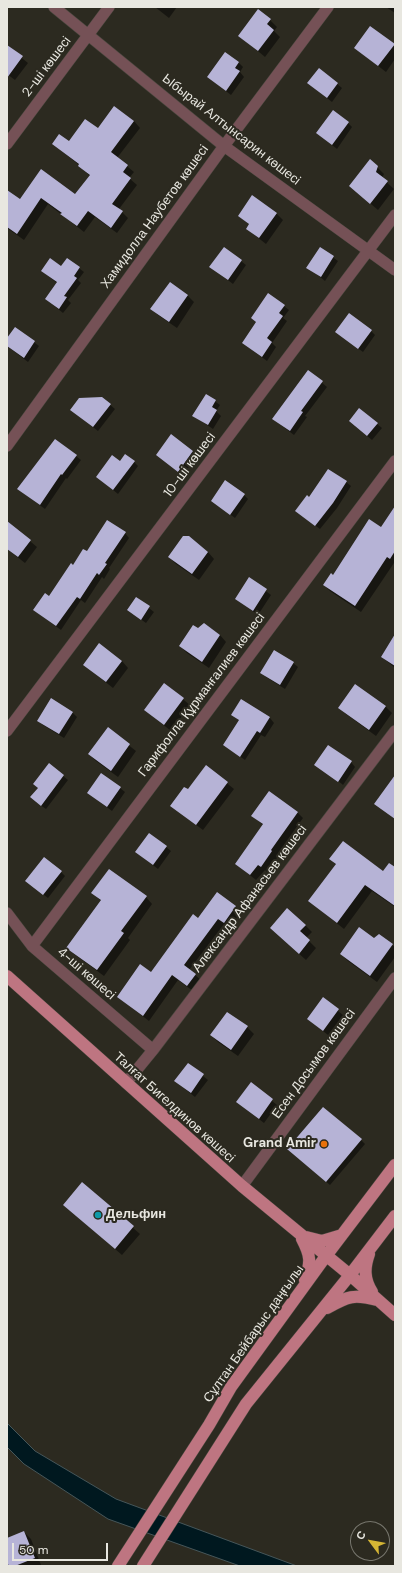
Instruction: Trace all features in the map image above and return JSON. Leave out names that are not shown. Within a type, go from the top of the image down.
[{"type":"main road","name":"Талғат Бигелдинов көшесі","points":[[7,976],[242,1186],[395,1315]]},
{"type":"main road","name":"Сұлтан Бейбарыс даңғылы","points":[[118,1566],[209,1425],[231,1387],[326,1256],[395,1165]]},
{"type":"main road","points":[[142,1566],[246,1404],[350,1276],[395,1216]]},
{"type":"main road","points":[[299,1234],[313,1240],[322,1241],[342,1235]]},
{"type":"main road","points":[[299,1234],[308,1250],[309,1261],[302,1289]]},
{"type":"main road","points":[[371,1247],[365,1265],[365,1277],[378,1301]]},
{"type":"main road","points":[[321,1311],[352,1296],[365,1297],[378,1301]]},
{"type":"street","name":"Ыбырай Алтынсарин көшесі","points":[[54,7],[224,146],[395,270]]},
{"type":"street","name":"2-ші көшесі","points":[[7,144],[109,7]]},
{"type":"street","name":"Хамидолла Наубетов көшесі","points":[[7,446],[224,146],[328,7]]},
{"type":"street","name":"10-ші көшесі","points":[[7,730],[395,215]]},
{"type":"street","name":"Гарифолла Құрманғалиев көшесі","points":[[32,946],[395,460]]},
{"type":"street","name":"Александр Афанасьев көшесі","points":[[126,1083],[153,1050],[395,731]]},
{"type":"street","name":"4-ші көшесі","points":[[7,913],[32,946],[153,1050]]},
{"type":"street","name":"Есен Досымов көшесі","points":[[242,1186],[395,978]]},
{"type":"water","points":[[7,1423],[35,1451],[116,1499],[297,1566],[240,1566],[108,1519],[24,1464],[7,1447]]},
{"type":"building","points":[[258,9],[271,19],[267,24],[274,30],[258,51],[238,36]]},
{"type":"building","points":[[370,26],[395,44],[378,66],[354,48]]},
{"type":"building","points":[[7,45],[23,56],[7,78]]},
{"type":"building","points":[[225,52],[239,62],[235,68],[240,71],[226,91],[207,77]]},
{"type":"building","points":[[319,68],[338,83],[327,98],[307,83]]},
{"type":"building","points":[[114,106],[134,121],[111,152],[128,165],[123,172],[131,178],[112,204],[123,211],[111,228],[88,211],[77,226],[41,198],[17,234],[7,227],[7,190],[20,199],[41,169],[75,194],[90,175],[78,166],[79,164],[52,144],[59,134],[69,141],[85,119],[98,128]]},
{"type":"building","points":[[333,110],[349,122],[332,145],[316,133]]},
{"type":"building","points":[[370,159],[378,166],[376,172],[388,181],[370,204],[349,186]]},
{"type":"building","points":[[252,195],[277,213],[259,238],[246,229],[249,224],[238,216]]},
{"type":"building","points":[[224,247],[242,260],[228,280],[209,267]]},
{"type":"building","points":[[320,247],[334,256],[321,277],[306,268]]},
{"type":"building","points":[[50,258],[61,266],[67,258],[80,267],[74,276],[77,278],[64,296],[67,297],[59,309],[45,299],[57,282],[41,271]]},
{"type":"building","points":[[170,282],[188,295],[169,322],[150,309]]},
{"type":"building","points":[[268,293],[285,305],[279,313],[283,316],[267,338],[272,342],[262,357],[242,343],[256,322],[251,318]]},
{"type":"building","points":[[349,313],[372,330],[358,349],[335,332]]},
{"type":"building","points":[[15,327],[35,341],[24,358],[7,346],[7,338]]},
{"type":"building","points":[[308,370],[323,381],[301,411],[303,412],[290,431],[272,419]]},
{"type":"building","points":[[206,394],[216,400],[212,407],[217,410],[208,425],[192,416]]},
{"type":"building","points":[[102,397],[111,404],[93,427],[70,410],[79,398]]},
{"type":"building","points":[[359,408],[378,423],[367,436],[349,421]]},
{"type":"building","points":[[171,434],[193,451],[178,472],[156,455]]},
{"type":"building","points":[[55,439],[77,455],[62,475],[61,474],[40,505],[17,489]]},
{"type":"building","points":[[125,454],[135,461],[113,490],[96,477],[112,455],[120,461]]},
{"type":"building","points":[[328,469],[347,481],[333,503],[315,526],[295,511],[307,495],[309,497]]},
{"type":"building","points":[[225,480],[245,494],[230,515],[211,501]]},
{"type":"building","points":[[395,506],[395,551],[390,559],[387,557],[355,606],[323,585],[331,573],[333,575],[369,519],[381,527]]},
{"type":"building","points":[[107,520],[126,532],[105,563],[107,564],[99,575],[97,573],[80,599],[77,597],[56,626],[33,610],[45,593],[49,596],[71,563],[73,565],[83,549],[87,551]]},
{"type":"building","points":[[7,521],[31,540],[18,557],[7,549]]},
{"type":"building","points":[[183,536],[189,536],[208,552],[192,574],[168,557]]},
{"type":"building","points":[[249,577],[267,589],[253,611],[235,599]]},
{"type":"building","points":[[136,597],[150,606],[141,620],[127,610]]},
{"type":"building","points":[[204,623],[220,635],[202,662],[179,646],[193,625],[198,628]]},
{"type":"building","points":[[395,634],[395,666],[381,657]]},
{"type":"building","points":[[99,643],[122,661],[106,682],[83,665]]},
{"type":"building","points":[[274,650],[294,662],[280,685],[260,673]]},
{"type":"building","points":[[164,683],[184,698],[164,725],[144,710]]},
{"type":"building","points":[[355,684],[386,706],[369,730],[338,708]]},
{"type":"building","points":[[51,698],[73,712],[59,734],[37,721]]},
{"type":"building","points":[[241,699],[270,717],[260,733],[257,731],[240,757],[223,745],[239,720],[231,715]]},
{"type":"building","points":[[108,727],[130,744],[111,771],[88,754]]},
{"type":"building","points":[[328,745],[352,761],[338,782],[314,765]]},
{"type":"building","points":[[49,763],[64,775],[41,806],[30,797],[38,788],[33,784]]},
{"type":"building","points":[[206,765],[228,782],[196,825],[170,806],[184,787],[188,789]]},
{"type":"building","points":[[101,773],[121,787],[107,807],[87,793]]},
{"type":"building","points":[[395,775],[395,819],[374,804]]},
{"type":"building","points":[[269,791],[298,812],[261,867],[258,865],[250,875],[235,864],[263,824],[251,816]]},
{"type":"building","points":[[149,833],[167,846],[153,865],[135,852]]},
{"type":"building","points":[[343,841],[383,871],[389,863],[395,867],[395,906],[365,885],[337,923],[308,901],[336,864],[329,859]]},
{"type":"building","points":[[44,857],[62,871],[43,895],[25,881]]},
{"type":"building","points":[[109,869],[147,896],[121,931],[124,933],[97,970],[66,948],[101,900],[91,893]]},
{"type":"building","points":[[217,892],[236,906],[224,923],[218,919],[184,965],[196,974],[187,986],[172,975],[143,1016],[117,997],[140,964],[151,972],[193,914],[198,918]]},
{"type":"building","points":[[287,908],[306,925],[300,931],[310,940],[299,954],[270,928]]},
{"type":"building","points":[[359,927],[374,938],[379,934],[393,944],[370,976],[340,954]]},
{"type":"building","points":[[323,997],[339,1009],[323,1031],[307,1019]]},
{"type":"building","points":[[227,1012],[248,1026],[231,1050],[210,1035]]},
{"type":"building","points":[[188,1063],[204,1074],[191,1093],[174,1081]]},
{"type":"building","points":[[251,1082],[273,1099],[259,1119],[236,1102]]},
{"type":"building","name":"Grand Amir","points":[[323,1107],[362,1139],[326,1182],[287,1149]]},
{"type":"building","name":"Дельфин","points":[[82,1182],[134,1226],[115,1249],[63,1205]]},
{"type":"building","points":[[24,1531],[35,1558],[15,1566],[9,1566],[7,1562],[7,1538]]},
{"type":"place","name":"Grand Amir","points":[[324,1144]]},
{"type":"place","name":"Дельфин","points":[[98,1215]]}]
